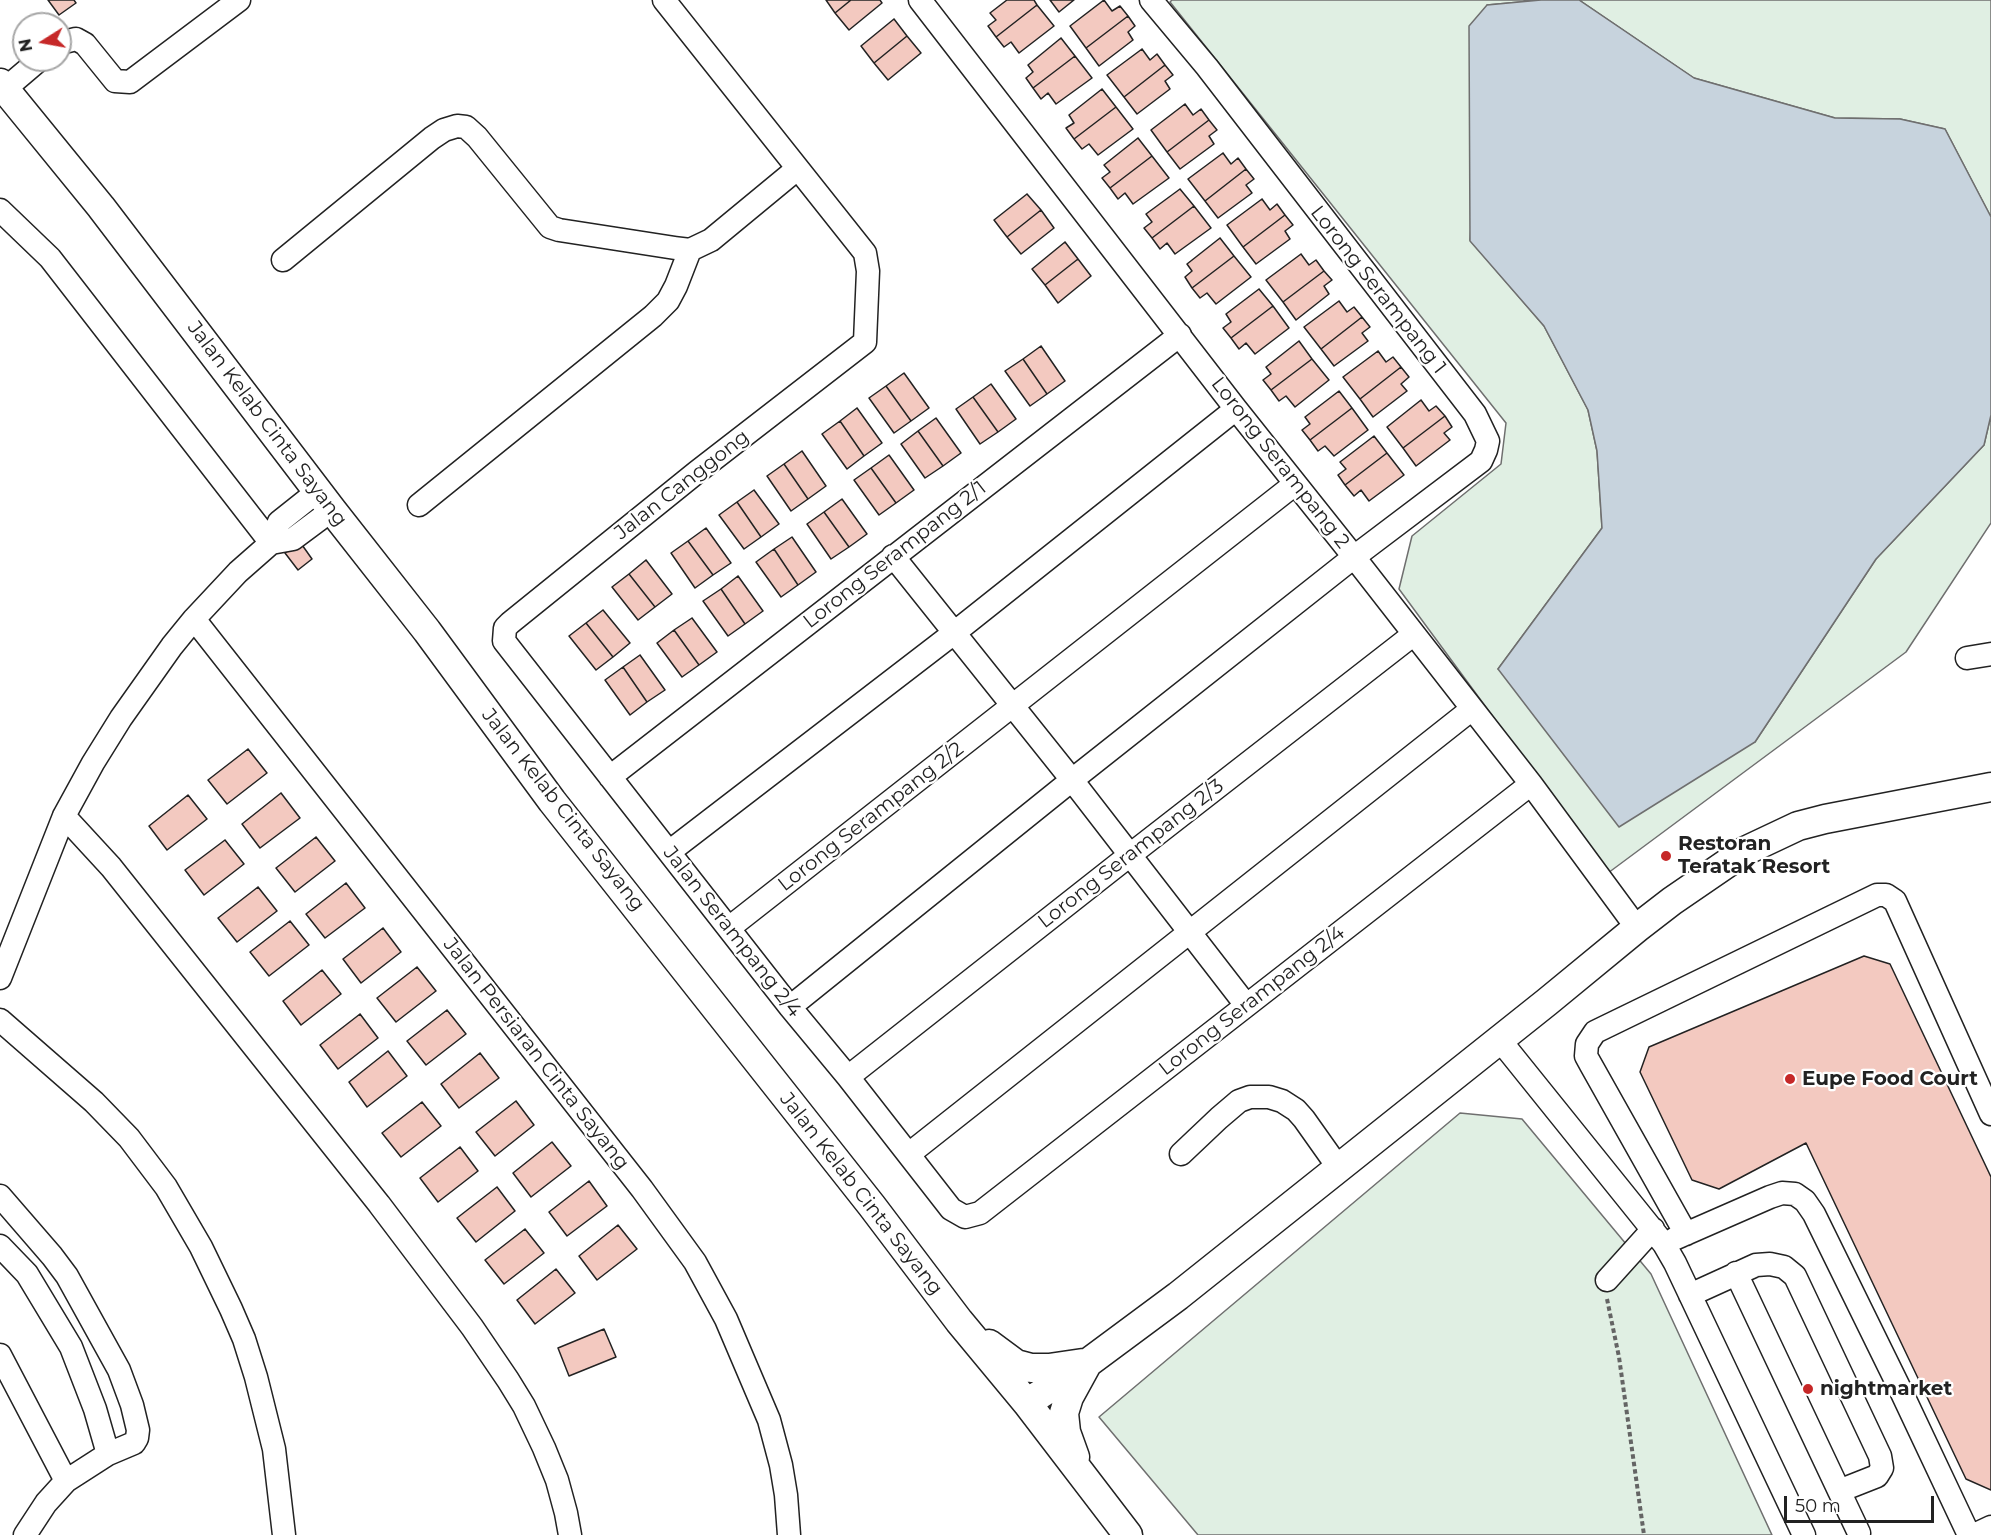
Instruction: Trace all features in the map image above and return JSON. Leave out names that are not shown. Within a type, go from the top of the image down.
[{"type":"main road","name":"Jalan Kelab Cinta Sayang","points":[[3,86],[101,207],[427,631],[552,801],[835,1159],[959,1321],[1027,1403],[1128,1535]]},
{"type":"main road","points":[[1027,1403],[1089,1362],[1178,1296],[1637,928],[1745,851],[1798,826],[1850,813],[1991,787]]},
{"type":"main road","points":[[959,1321],[1016,1364],[1031,1368],[1049,1368],[1089,1362]]},
{"type":"main road","points":[[1085,1479],[1070,1449],[1064,1413],[1069,1397],[1089,1362]]},
{"type":"street","points":[[72,40],[76,39],[85,44],[115,81],[130,82],[239,0]]},
{"type":"street","points":[[283,260],[432,138],[444,130],[457,126],[466,127],[477,136],[550,227],[559,231],[690,250],[711,240],[797,170],[663,0]]},
{"type":"street","name":"Lorong Serampang 2","points":[[920,0],[1236,409],[1531,784],[1637,928]]},
{"type":"street","name":"Lorong Serampang 1","points":[[790,1007],[1354,557],[1481,461],[1488,441],[1475,414],[1207,68],[1151,0]]},
{"type":"street","points":[[3,86],[22,72]]},
{"type":"street","name":"Jalan Canggong","points":[[503,634],[510,623],[697,472],[865,342],[868,271],[865,253],[797,170]]},
{"type":"street","points":[[0,210],[50,258],[271,543]]},
{"type":"street","points":[[419,506],[653,316],[668,301],[690,250]]},
{"type":"street","name":"Lorong Serampang 2/1","points":[[610,777],[1180,335]]},
{"type":"street","points":[[669,852],[954,633],[1236,409]]},
{"type":"street","name":"Lorong Serampang 2/2","points":[[729,928],[1295,484]]},
{"type":"street","points":[[0,978],[64,816],[121,718],[172,646],[238,572],[271,543],[292,539],[325,501]]},
{"type":"street","points":[[893,556],[1072,780],[1246,1005]]},
{"type":"street","name":"Jalan Persiaran Cinta Sayang","points":[[194,619],[628,1171],[695,1262],[726,1319],[769,1420],[781,1465],[789,1535]]},
{"type":"street","name":"Jalan Serampang 2/4","points":[[503,634],[504,641],[509,648],[951,1209],[965,1217],[973,1216]]},
{"type":"street","name":"Lorong Serampang 2/3","points":[[848,1077],[1414,634]]},
{"type":"street","points":[[1967,658],[1991,654]]},
{"type":"street","points":[[909,1154],[1473,709]]},
{"type":"street","name":"Lorong Serampang 2/4","points":[[973,1216],[980,1213],[1531,784]]},
{"type":"street","points":[[64,816],[111,867],[379,1204],[472,1328],[524,1406],[544,1448],[557,1480],[570,1535]]},
{"type":"street","points":[[1686,1234],[1586,1056],[1587,1044],[1594,1032],[1877,895],[1886,895],[1895,901],[1991,1114]]},
{"type":"street","points":[[0,1020],[94,1102],[129,1138],[166,1187],[201,1247],[244,1339],[256,1377],[273,1449],[284,1535]]},
{"type":"street","points":[[1499,1039],[1658,1237],[1690,1295],[1804,1535]]},
{"type":"street","points":[[1181,1154],[1239,1101],[1250,1097],[1269,1097],[1282,1101],[1296,1110],[1338,1167]]},
{"type":"street","points":[[1607,1280],[1658,1237],[1686,1234],[1770,1197],[1782,1193],[1795,1194],[1805,1201],[1814,1214],[1971,1535],[1991,1527]]},
{"type":"street","points":[[0,1196],[67,1276],[119,1370],[132,1405],[138,1430],[134,1443],[108,1454],[66,1481],[46,1503],[25,1535]]},
{"type":"street","points":[[0,1245],[27,1274],[71,1347],[95,1409],[108,1454]]},
{"type":"street","points":[[1690,1295],[1756,1265],[1770,1264],[1784,1267],[1795,1276],[1880,1456],[1882,1468],[1877,1476],[1839,1491]]},
{"type":"street","points":[[1736,1273],[1859,1533]]},
{"type":"street","points":[[0,1355],[66,1481]]},
{"type":"path","points":[[1607,1280],[1605,1293],[1619,1357],[1644,1535]]},
{"type":"green space","points":[[1172,0],[1541,0],[1487,5],[1470,240],[1544,326],[1588,410],[1597,451],[1602,528],[1498,669],[1755,742],[1876,559],[1984,445],[1991,415],[1991,523],[1906,652],[1608,873],[1399,589],[1412,536],[1501,464],[1506,423],[1170,2]]},
{"type":"green space","points":[[1579,0],[1991,0],[1991,217],[1945,129],[1900,119],[1835,118],[1694,78]]},
{"type":"green space","points":[[1460,1113],[1522,1119],[1651,1274],[1772,1535],[1198,1535],[1099,1417]]},
{"type":"shaded area","points":[[1541,0],[1579,0],[1694,78],[1835,118],[1900,119],[1945,129],[1991,217],[1991,415],[1984,445],[1876,559],[1755,742],[1619,827],[1498,669],[1602,528],[1597,451],[1588,410],[1544,326],[1470,241],[1469,26],[1487,5]]},
{"type":"building","points":[[48,0],[74,0],[76,3],[63,12],[57,12]]},
{"type":"building","points":[[826,0],[851,0],[835,13]]},
{"type":"building","points":[[851,0],[880,0],[882,3],[849,30],[835,13]]},
{"type":"building","points":[[1007,0],[1034,0],[1037,5],[996,37],[988,26],[996,20],[990,13]]},
{"type":"building","points":[[1050,0],[1074,0],[1059,12]]},
{"type":"building","points":[[1104,0],[1112,11],[1120,6],[1128,16],[1086,48],[1070,26]]},
{"type":"building","points":[[1037,5],[1054,26],[1019,53],[1011,42],[1004,47],[996,37]]},
{"type":"building","points":[[1128,16],[1135,26],[1128,32],[1133,40],[1099,66],[1086,48]]},
{"type":"building","points":[[894,19],[907,36],[874,63],[861,46]]},
{"type":"building","points":[[907,36],[921,53],[888,80],[874,63]]},
{"type":"building","points":[[1061,38],[1075,56],[1033,88],[1026,78],[1033,72],[1028,65]]},
{"type":"building","points":[[1142,49],[1150,60],[1157,54],[1165,65],[1124,97],[1107,75]]},
{"type":"building","points":[[1075,56],[1092,78],[1056,104],[1048,93],[1041,99],[1033,88]]},
{"type":"building","points":[[1165,65],[1173,75],[1165,81],[1170,89],[1137,114],[1124,97]]},
{"type":"building","points":[[1102,89],[1116,107],[1074,139],[1066,128],[1074,123],[1069,115]]},
{"type":"building","points":[[1185,104],[1193,115],[1201,109],[1209,120],[1167,152],[1151,130]]},
{"type":"building","points":[[1116,107],[1133,129],[1098,155],[1089,144],[1082,149],[1074,139]]},
{"type":"building","points":[[1209,120],[1217,130],[1209,136],[1214,144],[1180,169],[1167,152]]},
{"type":"building","points":[[1138,138],[1152,156],[1110,188],[1102,178],[1110,172],[1104,165]]},
{"type":"building","points":[[1223,153],[1231,164],[1238,158],[1246,169],[1205,201],[1188,179]]},
{"type":"building","points":[[1152,156],[1169,178],[1133,204],[1125,193],[1118,199],[1110,188]]},
{"type":"building","points":[[1246,169],[1254,179],[1246,185],[1252,193],[1218,218],[1205,201]]},
{"type":"building","points":[[1180,189],[1194,206],[1152,238],[1144,228],[1152,222],[1146,214]]},
{"type":"building","points":[[1027,194],[1041,210],[1007,237],[994,220]]},
{"type":"building","points":[[1262,199],[1270,210],[1277,204],[1285,215],[1243,247],[1227,225]]},
{"type":"building","points":[[1194,206],[1211,228],[1175,254],[1167,243],[1160,249],[1152,238]]},
{"type":"building","points":[[1041,210],[1054,228],[1021,254],[1007,237]]},
{"type":"building","points":[[1285,215],[1293,225],[1285,231],[1290,239],[1256,264],[1243,247]]},
{"type":"building","points":[[1220,238],[1234,256],[1192,288],[1185,277],[1192,271],[1187,264]]},
{"type":"building","points":[[1065,242],[1078,259],[1045,285],[1032,269]]},
{"type":"building","points":[[1301,254],[1309,265],[1316,260],[1324,271],[1283,302],[1266,280]]},
{"type":"building","points":[[1234,256],[1251,277],[1216,304],[1207,293],[1200,298],[1192,288]]},
{"type":"building","points":[[1078,259],[1091,276],[1058,303],[1045,285]]},
{"type":"building","points":[[1324,271],[1332,280],[1324,286],[1329,294],[1296,320],[1283,302]]},
{"type":"building","points":[[1259,289],[1273,306],[1231,338],[1223,328],[1231,322],[1226,314]]},
{"type":"building","points":[[1339,301],[1347,312],[1354,307],[1362,317],[1321,349],[1304,327]]},
{"type":"building","points":[[1273,306],[1289,328],[1255,354],[1246,343],[1239,349],[1231,338]]},
{"type":"building","points":[[1362,317],[1370,327],[1362,333],[1368,341],[1334,366],[1321,349]]},
{"type":"building","points":[[1299,341],[1312,359],[1271,390],[1263,380],[1271,374],[1266,367]]},
{"type":"building","points":[[1041,346],[1065,381],[1047,394],[1023,359]]},
{"type":"building","points":[[1378,351],[1386,362],[1393,357],[1401,367],[1360,399],[1343,377]]},
{"type":"building","points":[[1023,359],[1047,394],[1030,406],[1005,371]]},
{"type":"building","points":[[1312,359],[1329,380],[1295,407],[1286,396],[1279,401],[1271,390]]},
{"type":"building","points":[[1401,367],[1409,377],[1401,384],[1407,391],[1373,417],[1360,399]]},
{"type":"building","points":[[904,373],[929,408],[911,421],[886,386]]},
{"type":"building","points":[[991,384],[1016,419],[998,432],[973,397]]},
{"type":"building","points":[[886,386],[911,421],[894,433],[869,398]]},
{"type":"building","points":[[1339,391],[1352,408],[1310,440],[1302,430],[1310,424],[1305,417]]},
{"type":"building","points":[[973,397],[998,432],[980,444],[956,409]]},
{"type":"building","points":[[1421,400],[1429,411],[1436,406],[1445,416],[1403,448],[1387,427]]},
{"type":"building","points":[[857,408],[882,443],[864,456],[840,421]]},
{"type":"building","points":[[1352,408],[1368,430],[1334,456],[1325,446],[1318,451],[1310,440]]},
{"type":"building","points":[[1445,416],[1452,427],[1444,433],[1450,440],[1416,466],[1403,448]]},
{"type":"building","points":[[936,418],[961,453],[943,466],[918,431]]},
{"type":"building","points":[[840,421],[864,456],[847,469],[822,434]]},
{"type":"building","points":[[918,431],[943,466],[925,478],[901,444]]},
{"type":"building","points":[[1374,436],[1387,453],[1345,485],[1338,475],[1346,469],[1340,462]]},
{"type":"building","points":[[802,451],[826,486],[808,499],[784,464]]},
{"type":"building","points":[[1387,453],[1404,475],[1369,501],[1361,490],[1354,496],[1345,485]]},
{"type":"building","points":[[889,455],[914,490],[896,503],[871,468]]},
{"type":"building","points":[[784,464],[808,499],[791,511],[767,476]]},
{"type":"building","points":[[871,468],[896,503],[879,515],[854,480]]},
{"type":"building","points":[[754,490],[779,524],[761,537],[737,502]]},
{"type":"building","points":[[842,499],[867,534],[849,547],[824,512]]},
{"type":"building","points":[[737,502],[761,537],[744,549],[719,515]]},
{"type":"building","points":[[824,512],[849,547],[831,559],[807,524]]},
{"type":"building","points":[[706,528],[731,563],[713,575],[688,541]]},
{"type":"building","points":[[792,537],[816,572],[798,585],[774,549]]},
{"type":"building","points":[[688,541],[713,575],[695,588],[671,553]]},
{"type":"building","points":[[300,542],[312,559],[298,570],[285,553]]},
{"type":"building","points":[[774,549],[798,585],[781,597],[756,562]]},
{"type":"building","points":[[646,560],[672,594],[655,607],[629,574]]},
{"type":"building","points":[[629,574],[655,607],[638,620],[612,587]]},
{"type":"building","points":[[738,576],[763,611],[745,624],[721,589]]},
{"type":"building","points":[[721,589],[745,624],[728,636],[703,601]]},
{"type":"building","points":[[603,610],[630,643],[613,657],[586,623]]},
{"type":"building","points":[[692,618],[717,652],[699,665],[674,630]]},
{"type":"building","points":[[586,623],[613,657],[596,670],[569,636]]},
{"type":"building","points":[[674,630],[699,665],[682,677],[657,643]]},
{"type":"building","points":[[640,655],[665,690],[647,702],[623,667]]},
{"type":"building","points":[[623,667],[647,702],[630,715],[605,680]]},
{"type":"building","points":[[248,749],[267,773],[227,804],[208,780]]},
{"type":"building","points":[[281,793],[300,818],[260,848],[242,824]]},
{"type":"building","points":[[188,795],[207,819],[167,850],[149,826]]},
{"type":"building","points":[[316,837],[335,861],[295,892],[276,868]]},
{"type":"building","points":[[225,840],[244,864],[204,895],[185,870]]},
{"type":"building","points":[[346,883],[365,908],[325,938],[306,914]]},
{"type":"building","points":[[258,887],[277,911],[237,942],[218,918]]},
{"type":"building","points":[[290,921],[309,945],[269,976],[250,952]]},
{"type":"building","points":[[383,928],[401,952],[361,983],[343,959]]},
{"type":"building","points":[[1864,956],[1890,964],[1991,1177],[1991,1490],[1966,1479],[1806,1143],[1719,1189],[1692,1180],[1640,1072],[1649,1047]]},
{"type":"building","points":[[417,967],[436,991],[396,1022],[377,998]]},
{"type":"building","points":[[322,970],[341,994],[301,1025],[283,1001]]},
{"type":"building","points":[[447,1010],[466,1034],[426,1065],[407,1041]]},
{"type":"building","points":[[360,1014],[378,1038],[338,1069],[320,1045]]},
{"type":"building","points":[[388,1051],[407,1076],[367,1107],[349,1082]]},
{"type":"building","points":[[480,1053],[499,1078],[459,1108],[441,1084]]},
{"type":"building","points":[[516,1101],[534,1125],[495,1156],[476,1132]]},
{"type":"building","points":[[422,1102],[441,1126],[401,1157],[382,1133]]},
{"type":"building","points":[[552,1142],[571,1166],[531,1197],[513,1173]]},
{"type":"building","points":[[460,1147],[478,1171],[438,1202],[420,1178]]},
{"type":"building","points":[[589,1181],[607,1206],[567,1236],[549,1212]]},
{"type":"building","points":[[497,1187],[515,1211],[476,1242],[457,1218]]},
{"type":"building","points":[[618,1225],[637,1249],[597,1280],[579,1256]]},
{"type":"building","points":[[525,1229],[544,1253],[504,1284],[485,1260]]},
{"type":"building","points":[[556,1269],[575,1293],[535,1324],[517,1300]]},
{"type":"building","points":[[604,1329],[616,1357],[569,1376],[558,1348]]},
{"type":"place","name":"Restoran Teratak Resort","points":[[1666,856]]},
{"type":"place","name":"Eupe Food Court","points":[[1790,1079]]},
{"type":"place","name":"nightmarket","points":[[1808,1389]]}]
